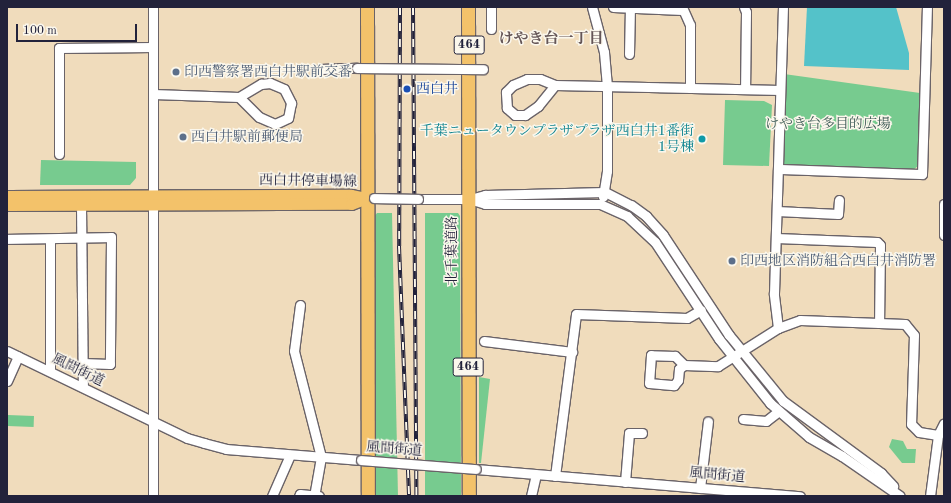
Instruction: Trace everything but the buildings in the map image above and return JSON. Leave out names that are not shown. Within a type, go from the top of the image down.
[{"type":"highway","points":[[367,7],[371,198],[368,496]]},
{"type":"highway","name":"北千葉道路","points":[[468,7],[465,199],[469,496]]},
{"type":"main road","name":"西白井停車場線","points":[[7,196],[351,204],[371,198]]},
{"type":"main road","name":"西白井停車場線","points":[[7,205],[81,205],[153,200]]},
{"type":"street","points":[[153,7],[153,496]]},
{"type":"street","points":[[491,7],[491,29]]},
{"type":"street","points":[[592,7],[604,52],[607,86],[605,192],[600,204]]},
{"type":"street","points":[[613,7],[682,8],[690,25],[690,88]]},
{"type":"street","points":[[744,7],[746,12],[745,89]]},
{"type":"street","points":[[778,328],[774,293],[783,7]]},
{"type":"street","points":[[778,169],[922,174],[927,7]]},
{"type":"street","points":[[629,54],[630,8]]},
{"type":"street","points":[[59,154],[59,48],[153,47]]},
{"type":"street","points":[[320,69],[483,69]]},
{"type":"street","points":[[555,85],[538,106],[525,115],[515,115],[507,108],[506,92],[513,84],[527,79],[540,79],[555,85],[780,90]]},
{"type":"street","points":[[153,94],[239,97],[261,84],[277,84],[289,95],[290,112],[288,118],[281,122],[268,122],[259,117],[239,97]]},
{"type":"street","points":[[371,198],[465,199],[485,195],[605,192],[632,205],[656,227],[743,351],[783,400],[881,473],[900,496]]},
{"type":"street","points":[[465,199],[485,204],[600,204],[627,216],[649,235],[734,357],[779,411],[809,437],[842,456],[900,496]]},
{"type":"street","points":[[776,211],[838,214],[839,200]]},
{"type":"street","points":[[944,204],[944,235]]},
{"type":"street","points":[[81,205],[83,387]]},
{"type":"street","points":[[7,239],[111,237],[110,364],[83,363]]},
{"type":"street","points":[[776,238],[877,242],[880,245],[879,323]]},
{"type":"street","points":[[50,239],[50,371]]},
{"type":"street","points":[[300,305],[294,351],[320,457],[314,496]]},
{"type":"street","points":[[556,476],[576,314],[687,318],[701,310]]},
{"type":"street","points":[[684,365],[718,366],[778,328],[800,320],[905,324],[914,335],[911,424],[919,432],[938,435]]},
{"type":"street","points":[[484,341],[572,352]]},
{"type":"street","name":"風間街道","points":[[7,351],[153,420],[187,438],[226,449],[799,496]]},
{"type":"street","points":[[7,381],[18,356]]},
{"type":"street","points":[[743,419],[766,420],[779,411]]},
{"type":"street","points":[[700,488],[708,421]]},
{"type":"street","points":[[930,496],[938,435],[944,422]]},
{"type":"street","points":[[625,482],[629,433],[642,432]]},
{"type":"street","points":[[272,496],[290,455]]},
{"type":"street","points":[[531,496],[536,475]]},
{"type":"street","points":[[299,496],[300,494],[319,496]]},
{"type":"green space","name":"けやき台多目的広場","points":[[784,74],[920,93],[918,166],[913,170],[785,166],[781,161]]},
{"type":"green space","points":[[725,100],[764,101],[772,105],[769,166],[723,165]]},
{"type":"green space","points":[[41,160],[136,162],[136,178],[130,185],[40,185]]},
{"type":"green space","points":[[377,213],[392,213],[398,496],[374,496],[373,218]]},
{"type":"green space","points":[[425,213],[458,213],[460,216],[461,496],[425,496]]},
{"type":"green space","points":[[479,377],[490,379],[481,463],[479,463]]},
{"type":"green space","points":[[8,415],[34,416],[34,427],[8,426]]},
{"type":"green space","points":[[892,439],[903,441],[907,449],[916,449],[915,463],[902,463],[889,447]]},
{"type":"water","points":[[807,7],[896,7],[909,53],[909,70],[804,66]]},
{"type":"railway","points":[[400,7],[399,246],[409,496]]},
{"type":"railway","points":[[413,7],[416,496]]},
{"type":"place","name":"印西警察署西白井駅前交番","points":[[176,72]]},
{"type":"place","name":"西白井","points":[[407,89]]},
{"type":"place","name":"西白井駅前郵便局","points":[[183,137]]},
{"type":"place","name":"千葉ニュータウンプラザプラザ西白井1番街 1号棟","points":[[702,139]]},
{"type":"place","name":"印西地区消防組合西白井消防署","points":[[732,261]]},
{"type":"district","name":"けやき台一丁目","points":[[551,40]]}]
